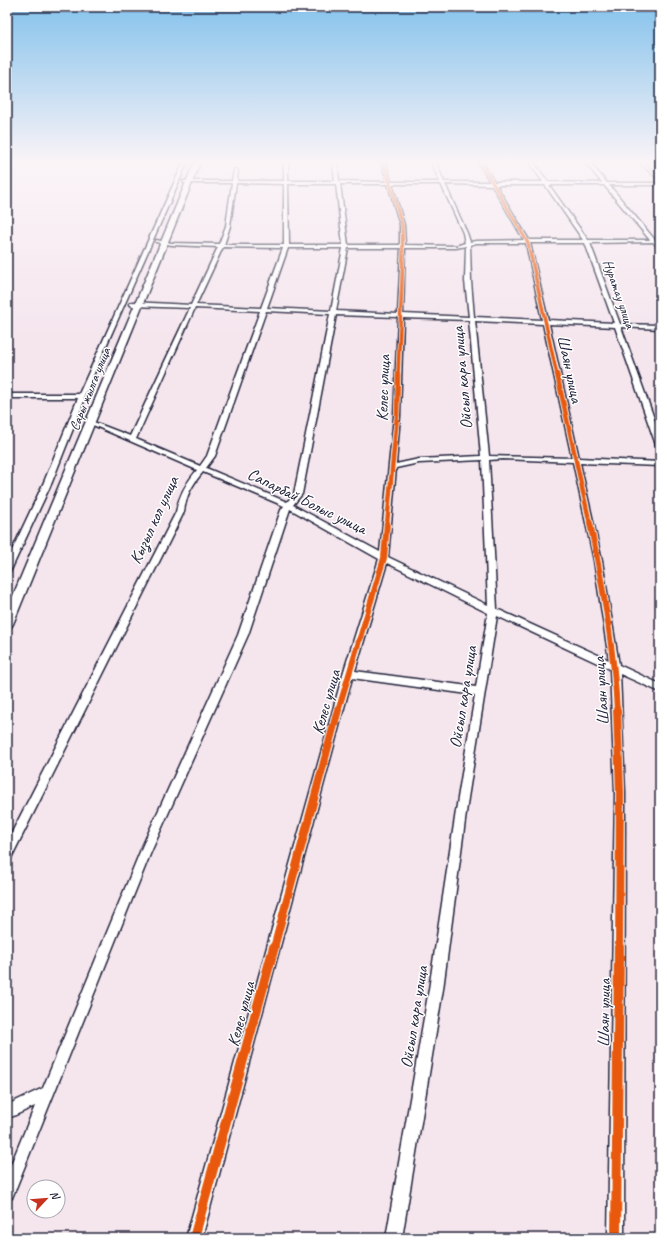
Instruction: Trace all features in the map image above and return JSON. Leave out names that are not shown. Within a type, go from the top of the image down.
[{"type":"main road","name":"Сары жылга улица","points":[[7,603],[170,221]]},
{"type":"main road","name":"Сары жылга улица","points":[[7,624],[90,422],[135,304]]},
{"type":"street","points":[[7,570],[48,482],[81,401],[81,396],[159,221]]},
{"type":"street","points":[[132,439],[221,246],[229,221]]},
{"type":"street","name":"Кызыл кол улица","points":[[7,854],[180,512],[181,498],[195,474],[203,469],[211,456],[246,354],[264,310],[286,247],[287,221]]},
{"type":"street","points":[[7,1193],[146,851],[243,635],[285,510],[290,506],[298,494],[346,247],[342,221]]},
{"type":"street","name":"Келес улица","points":[[194,1238],[348,674],[384,558],[397,416],[399,316],[403,247],[401,221]]},
{"type":"street","name":"Ойсыл кара улица","points":[[394,1238],[436,989],[493,611],[485,458],[473,319],[468,281],[468,244],[460,221]]},
{"type":"street","name":"Шаян улица","points":[[515,221],[528,243],[598,561],[615,669],[620,792],[616,1238]]},
{"type":"street","name":"Нуратау улица","points":[[573,221],[587,242],[595,261],[660,445]]},
{"type":"street","points":[[640,221],[658,241],[660,248]]},
{"type":"street","points":[[161,242],[221,246],[456,247],[476,242],[528,243],[658,241]]},
{"type":"street","points":[[135,304],[660,327]]},
{"type":"street","points":[[7,396],[81,396]]},
{"type":"street","name":"Сапарбай Болыс улица","points":[[90,422],[290,506],[384,558],[615,669],[660,688]]},
{"type":"street","points":[[392,467],[419,461],[485,458],[575,459],[660,464]]},
{"type":"street","points":[[348,674],[480,692]]},
{"type":"street","points":[[7,1112],[47,1094]]},
{"type":"cycle path","points":[[194,1238],[344,690],[384,558],[397,416],[403,247],[401,221]]},
{"type":"cycle path","points":[[515,221],[528,243],[598,561],[615,669],[620,792],[616,1238]]}]
